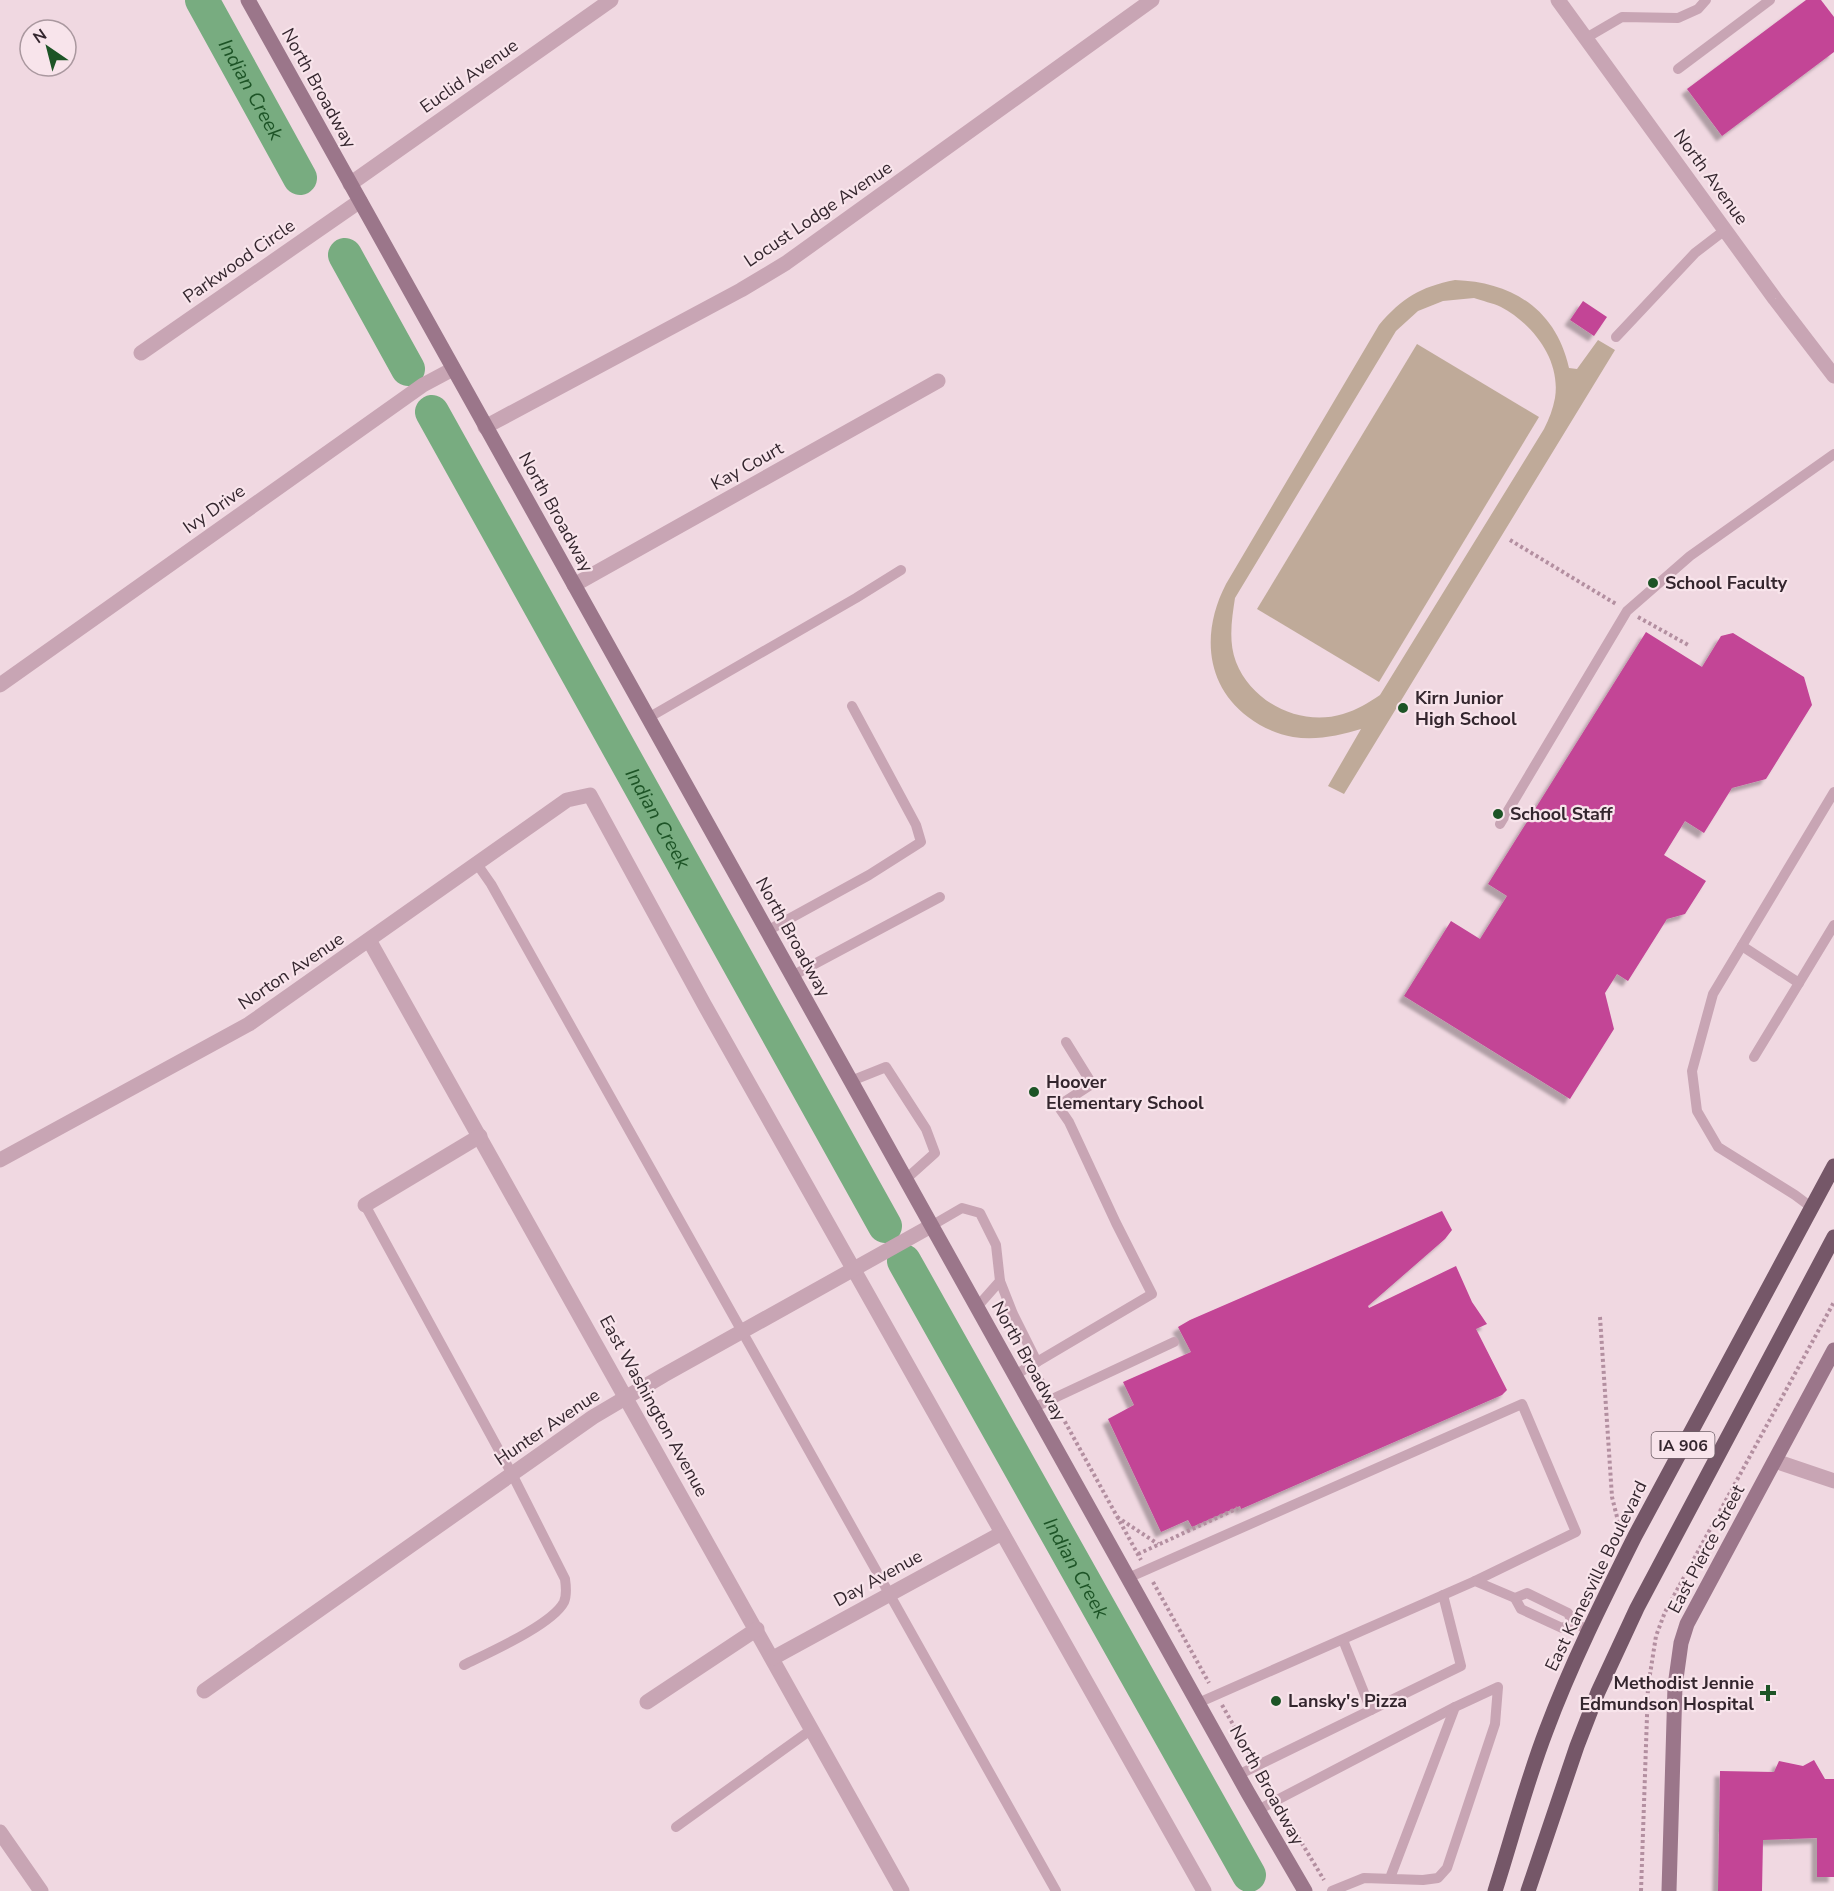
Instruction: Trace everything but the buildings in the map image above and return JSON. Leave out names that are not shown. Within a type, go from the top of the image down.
[{"type":"main road","name":"North Broadway","points":[[248,0],[1238,1775],[1305,1891]]},
{"type":"main road","name":"East Kanesville Boulevard","points":[[1495,1891],[1528,1779],[1566,1679],[1640,1525],[1834,1166]]},
{"type":"main road","name":"IA 906","points":[[1528,1891],[1577,1746],[1598,1692],[1637,1608],[1834,1237]]},
{"type":"main road","name":"East Pierce Street","points":[[1668,1891],[1675,1686],[1681,1643],[1696,1606],[1834,1350]]},
{"type":"street","name":"Euclid Avenue","points":[[350,184],[611,0]]},
{"type":"street","name":"Locust Lodge Avenue","points":[[485,427],[741,290],[786,263],[1152,0]]},
{"type":"street","name":"North Avenue","points":[[1558,0],[1834,376]]},
{"type":"street","name":"Parkwood Circle","points":[[141,353],[360,201]]},
{"type":"street","name":"Ivy Drive","points":[[0,685],[423,385],[453,369]]},
{"type":"street","name":"Kay Court","points":[[574,585],[938,381]]},
{"type":"street","name":"Norton Avenue","points":[[0,1160],[249,1023],[567,800],[590,795],[853,1270]]},
{"type":"street","name":"East Washington Avenue","points":[[369,940],[902,1891]]},
{"type":"street","points":[[365,1204],[480,1136]]},
{"type":"street","name":"Hunter Avenue","points":[[204,1691],[573,1430],[741,1331],[932,1226]]},
{"type":"street","points":[[853,1270],[1204,1891]]},
{"type":"street","points":[[1774,1461],[1834,1480]]},
{"type":"street","name":"Day Avenue","points":[[773,1658],[1002,1533]]},
{"type":"street","points":[[647,1702],[757,1629]]},
{"type":"street","points":[[0,1833],[41,1891]]},
{"type":"lane","points":[[1586,38],[1622,17],[1678,18],[1698,9],[1706,0]]},
{"type":"lane","points":[[1678,69],[1770,0]]},
{"type":"lane","points":[[1616,337],[1695,253],[1725,230]]},
{"type":"lane","points":[[1500,824],[1627,611],[1690,556],[1834,454]]},
{"type":"lane","points":[[648,718],[901,570]]},
{"type":"lane","points":[[767,931],[869,875],[921,842],[916,825],[852,706]]},
{"type":"lane","points":[[1811,1207],[1718,1147],[1697,1111],[1692,1071],[1713,994],[1834,792]]},
{"type":"lane","points":[[477,864],[491,884],[615,1103],[1056,1891]]},
{"type":"lane","points":[[792,976],[940,897]]},
{"type":"lane","points":[[1754,1057],[1834,926]]},
{"type":"lane","points":[[1742,946],[1799,982]]},
{"type":"lane","points":[[1015,1375],[1152,1294],[1069,1122],[1058,1106],[1092,1084],[1066,1042]]},
{"type":"lane","points":[[851,1081],[886,1066],[926,1130],[935,1153],[906,1179]]},
{"type":"lane","points":[[365,1204],[512,1474],[565,1579],[564,1602],[555,1613],[542,1623],[464,1665]]},
{"type":"lane","points":[[932,1226],[962,1208],[980,1214],[996,1245],[1000,1281],[1013,1314],[1037,1362]]},
{"type":"lane","points":[[977,1307],[1000,1281]]},
{"type":"lane","points":[[1034,1408],[1174,1342]]},
{"type":"lane","points":[[1128,1578],[1522,1404],[1576,1532],[1475,1581],[1198,1703]]},
{"type":"lane","points":[[1475,1581],[1515,1598],[1521,1609],[1562,1628],[1573,1623]]},
{"type":"lane","points":[[1515,1598],[1527,1593],[1568,1613],[1573,1623],[1589,1630]]},
{"type":"lane","points":[[1238,1775],[1461,1666],[1443,1595]]},
{"type":"lane","points":[[1343,1640],[1371,1710]]},
{"type":"lane","points":[[1258,1810],[1455,1707],[1498,1687],[1495,1724],[1447,1868],[1438,1878],[1423,1880],[1364,1878],[1329,1887]]},
{"type":"lane","points":[[1390,1878],[1455,1707]]},
{"type":"lane","points":[[676,1827],[812,1729]]},
{"type":"path","points":[[1510,540],[1627,611],[1690,646]]},
{"type":"path","points":[[1600,1317],[1612,1497],[1620,1529]]},
{"type":"path","points":[[1039,1374],[1256,1766]]},
{"type":"path","points":[[1138,1554],[1238,1508]]},
{"type":"path","points":[[1116,1516],[1158,1544]]},
{"type":"path","points":[[1276,1800],[1329,1887]]},
{"type":"shaded area","points":[[1455,280],[1495,286],[1529,303],[1543,315],[1554,330],[1569,368],[1577,369],[1598,340],[1615,350],[1344,794],[1328,786],[1361,729],[1328,737],[1302,738],[1275,732],[1248,717],[1233,704],[1215,673],[1211,638],[1213,620],[1226,584],[1379,325],[1412,295],[1432,286]],"holes":[[[1474,298],[1495,304],[1513,314],[1534,333],[1549,357],[1556,384],[1555,398],[1546,425],[1380,695],[1353,710],[1327,717],[1295,714],[1280,708],[1266,700],[1254,689],[1243,677],[1236,662],[1231,638],[1235,598],[1396,331],[1418,311],[1443,301]]]},
{"type":"shaded area","points":[[1417,344],[1539,417],[1379,682],[1257,609]]},
{"type":"waterway","name":"Indian Creek","points":[[202,0],[300,178]]},
{"type":"waterway","name":"Indian Creek","points":[[345,255],[408,369]]},
{"type":"waterway","name":"Indian Creek","points":[[432,412],[885,1226]]},
{"type":"waterway","name":"Indian Creek","points":[[904,1261],[1249,1875]]},
{"type":"place","name":"School Faculty","points":[[1653,583]]},
{"type":"place","name":"Kirn Junior High School","points":[[1403,708]]},
{"type":"place","name":"School Staff","points":[[1498,814]]},
{"type":"place","name":"Hoover Elementary School","points":[[1034,1092]]},
{"type":"place","name":"Methodist Jennie Edmundson Hospital","points":[[1768,1693]]},
{"type":"place","name":"Lansky's Pizza","points":[[1276,1701]]}]
